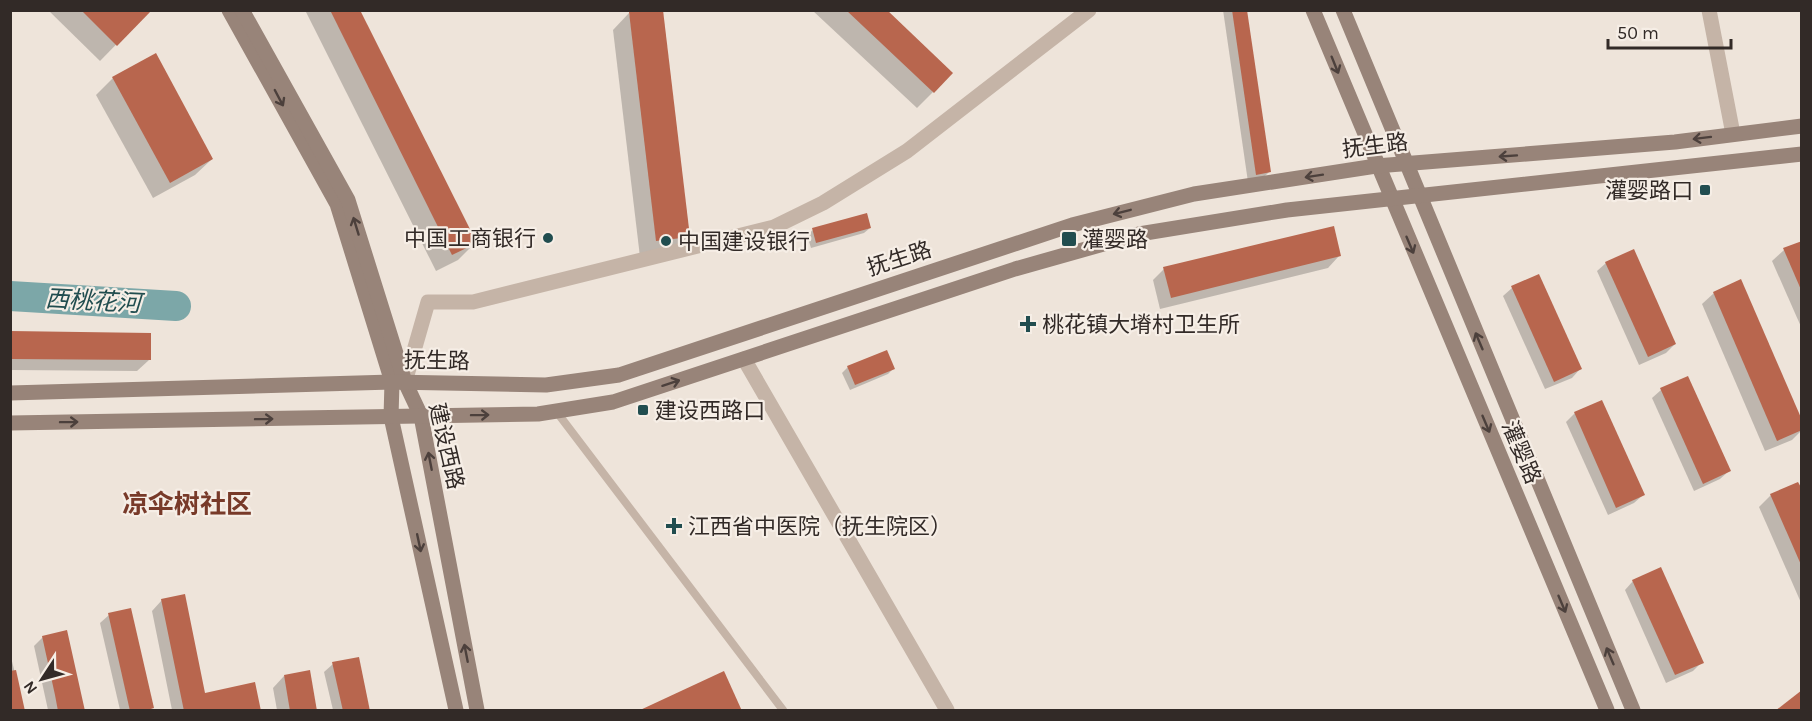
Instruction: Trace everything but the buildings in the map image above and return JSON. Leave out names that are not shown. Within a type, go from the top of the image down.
[{"type":"main road","name":"建设西路","points":[[229,10],[337,204],[398,382],[421,416],[477,711]]},
{"type":"main road","name":"建设西路","points":[[242,10],[348,200],[398,382],[391,417],[456,711]]},
{"type":"main road","name":"灌婴路","points":[[1313,10],[1376,166],[1607,711]]},
{"type":"main road","name":"灌婴路","points":[[1343,10],[1633,711]]},
{"type":"main road","name":"抚生路","points":[[10,393],[398,382],[546,385],[619,375],[1072,225],[1194,194],[1376,166],[1651,144],[1802,126]]},
{"type":"main road","name":"抚生路","points":[[10,423],[538,414],[613,402],[1015,269],[1139,234],[1287,210],[1802,154]]},
{"type":"street","points":[[398,382],[428,302],[473,302],[774,227],[823,203],[906,151],[1089,10]]},
{"type":"street","points":[[1709,10],[1733,134]]},
{"type":"street","points":[[744,359],[947,711]]},
{"type":"lane","points":[[556,411],[783,711]]},
{"type":"waterway","name":"西桃花河","points":[[10,296],[176,306]]},
{"type":"place","name":"灌婴路口","points":[[1705,190]]},
{"type":"place","name":"中国工商银行","points":[[548,238]]},
{"type":"place","name":"灌婴路","points":[[1069,239]]},
{"type":"place","name":"中国建设银行","points":[[666,241]]},
{"type":"place","name":"桃花镇大塉村卫生所","points":[[1028,324]]},
{"type":"place","name":"建设西路口","points":[[643,410]]},
{"type":"place","name":"江西省中医院（抚生院区）","points":[[674,526]]},
{"type":"district","name":"凉伞树社区","points":[[187,504]]}]
